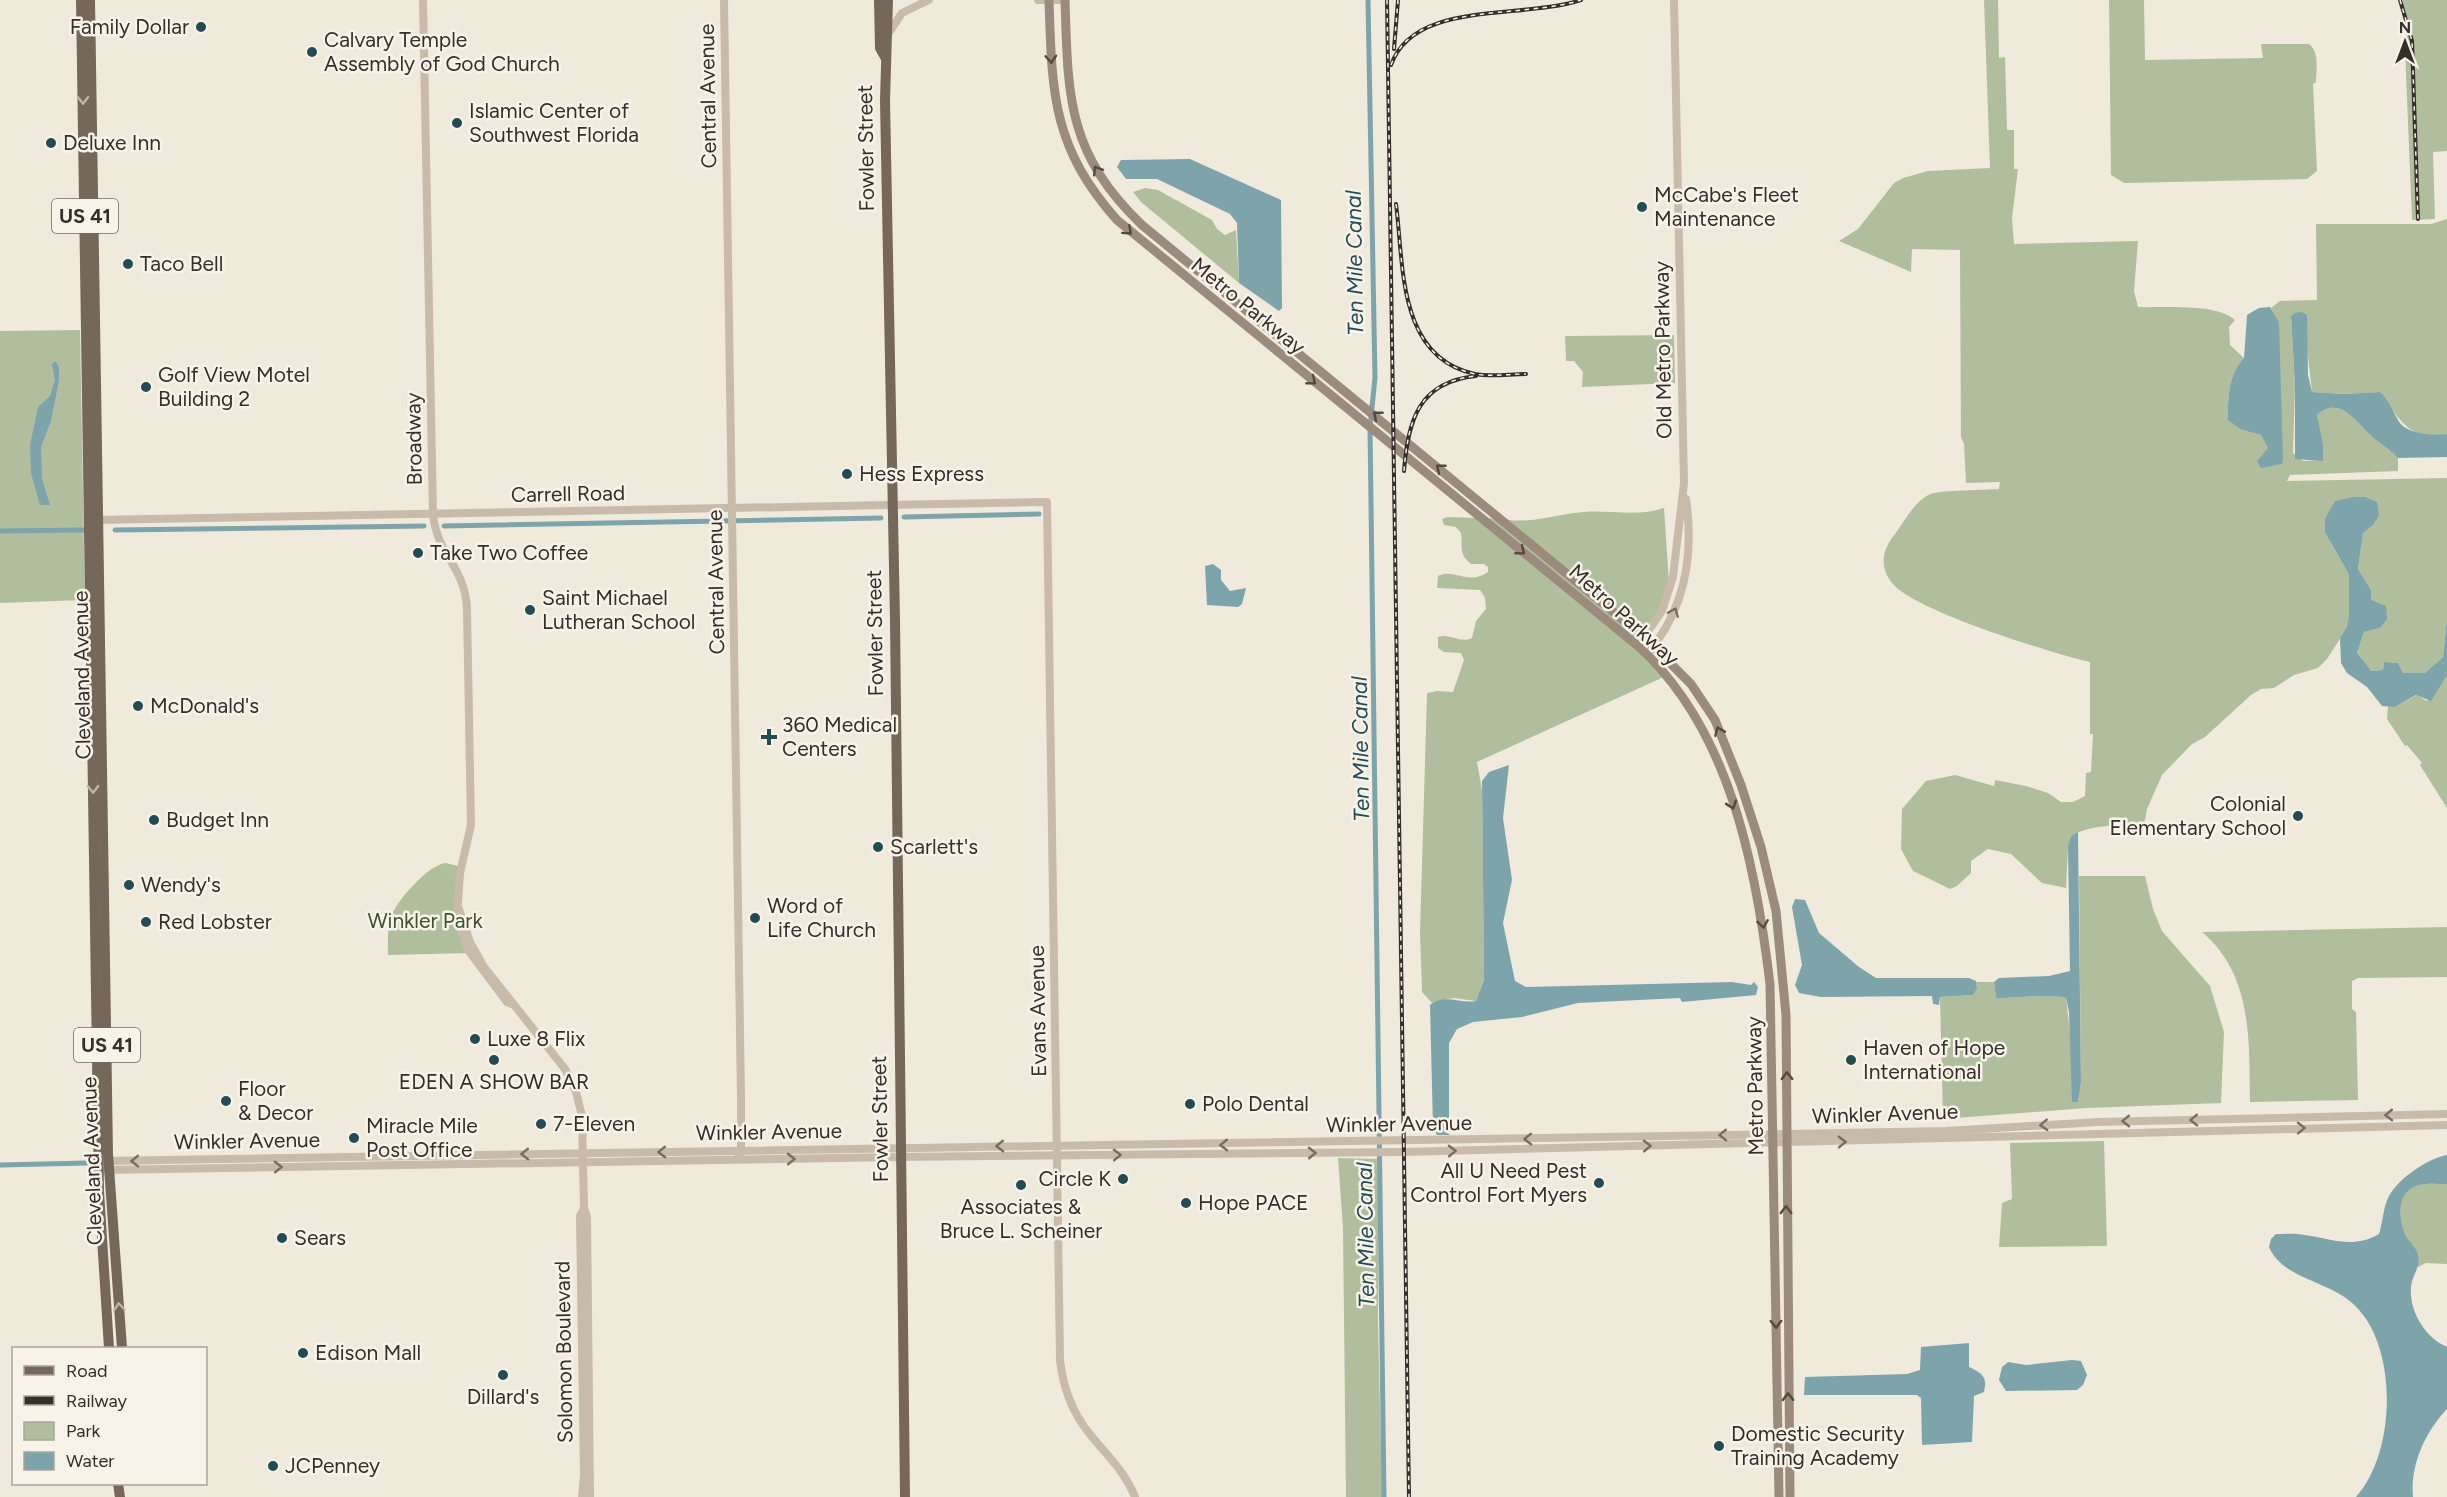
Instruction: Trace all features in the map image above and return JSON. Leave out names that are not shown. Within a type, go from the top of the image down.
[{"type":"main road","name":"Cleveland Avenue","points":[[81,0],[87,322],[95,520],[107,1037],[104,1166],[100,1215],[109,1347]]},
{"type":"main road","name":"Cleveland Avenue","points":[[90,0],[96,345],[96,1005],[104,1166],[122,1347]]},
{"type":"main road","name":"Metro Parkway","points":[[1050,0],[1054,101],[1067,146],[1092,191],[1126,230],[1476,514],[1641,642]]},
{"type":"main road","name":"Metro Parkway","points":[[1065,0],[1071,111],[1088,157],[1119,203],[1142,225],[1495,513],[1691,684],[1715,720],[1741,785],[1761,847],[1776,911],[1783,967],[1790,1497]]},
{"type":"main road","name":"Fowler Street","points":[[885,1],[888,49],[885,57],[905,1497]]},
{"type":"main road","name":"Fowler Street","points":[[885,1],[880,48],[885,57]]},
{"type":"main road","points":[[85,219],[95,242]]},
{"type":"main road","points":[[87,322],[96,345]]},
{"type":"main road","name":"Metro Parkway","points":[[1650,650],[1705,731],[1745,846],[1759,899],[1770,984],[1779,1497]]},
{"type":"main road","points":[[96,1005],[107,1037]]},
{"type":"main road","points":[[121,1330],[131,1347]]},
{"type":"street","name":"Broadway","points":[[423,0],[433,515],[438,540],[460,574],[467,597],[471,825],[461,867]]},
{"type":"street","name":"Central Avenue","points":[[724,0],[741,1151]]},
{"type":"street","points":[[887,35],[902,13],[929,0]]},
{"type":"street","points":[[1038,0],[1065,0]]},
{"type":"street","name":"Old Metro Parkway","points":[[1650,650],[1662,636],[1677,604],[1685,581],[1689,548],[1684,483],[1674,0]]},
{"type":"street","name":"Old Metro Parkway","points":[[1641,642],[1662,611],[1670,590],[1680,530],[1684,483]]},
{"type":"street","name":"Carrell Road","points":[[95,520],[733,511],[892,503],[1047,501]]},
{"type":"street","name":"Evans Avenue","points":[[1047,501],[1060,1352],[1063,1378],[1078,1416],[1121,1469],[1135,1497]]},
{"type":"street","points":[[1680,530],[1686,535],[1689,548]]},
{"type":"street","name":"Solomon Boulevard","points":[[461,867],[458,908],[470,942],[480,960],[512,999],[514,1005],[571,1080],[582,1116],[584,1208],[587,1226],[590,1497]]},
{"type":"street","name":"Winkler Avenue","points":[[1787,1139],[2102,1122],[2447,1114]]},
{"type":"street","name":"Winkler Avenue","points":[[104,1166],[257,1158],[733,1160],[1058,1146],[1603,1138],[1787,1139],[2447,1125]]},
{"type":"street","points":[[1560,1148],[1569,1141],[1603,1138]]},
{"type":"street","name":"Winkler Avenue","points":[[104,1166],[210,1168],[583,1158],[741,1151],[1058,1155],[1393,1152],[1774,1139]]},
{"type":"street","points":[[1474,1150],[1493,1146],[1499,1140]]},
{"type":"street","points":[[733,1160],[741,1151]]},
{"type":"street","points":[[210,1168],[214,1164],[255,1163],[257,1158]]},
{"type":"street","name":"Solomon Boulevard","points":[[582,1497],[584,1475],[580,1216],[584,1208]]},
{"type":"green space","points":[[1984,0],[1998,0],[1999,58],[2005,57],[2007,130],[2014,130],[2014,169],[2018,169],[2012,218],[2014,244],[2138,241],[2134,291],[2138,307],[2203,309],[2216,311],[2235,320],[2229,327],[2230,345],[2244,358],[2232,379],[2228,419],[2242,430],[2261,435],[2269,448],[2270,468],[2277,320],[2271,308],[2280,301],[2317,300],[2316,224],[2431,224],[2447,219],[2447,434],[2434,436],[2423,434],[2406,426],[2380,392],[2344,394],[2312,392],[2307,348],[2291,316],[2295,386],[2293,453],[2303,461],[2323,460],[2317,415],[2326,409],[2335,408],[2350,414],[2369,434],[2398,458],[2398,471],[2290,475],[2287,481],[2447,478],[2447,617],[2443,657],[2425,673],[2403,673],[2397,663],[2384,662],[2383,670],[2370,671],[2357,651],[2364,632],[2380,628],[2371,600],[2371,590],[2358,569],[2363,532],[2373,525],[2331,543],[2349,575],[2349,614],[2347,628],[2327,659],[2318,668],[2294,675],[2274,688],[2261,689],[2251,695],[2205,737],[2192,744],[2162,775],[2147,809],[2144,825],[2097,827],[2071,836],[2068,847],[2066,888],[2042,883],[2011,854],[1988,849],[1971,861],[1971,873],[1957,886],[1950,889],[1913,871],[1901,849],[1902,809],[1926,781],[1955,775],[1994,786],[1995,780],[2026,786],[2048,793],[2061,802],[2073,802],[2085,796],[2086,773],[2091,772],[2093,734],[2090,734],[2090,662],[2046,650],[1954,618],[1905,594],[1888,577],[1884,564],[1887,546],[1920,501],[1936,493],[1999,489],[2000,482],[1966,483],[1964,444],[1961,437],[1960,250],[1912,249],[1911,272],[1839,241],[1858,229],[1894,183],[1903,178],[1928,171],[1990,168]]},
{"type":"green space","points":[[2109,0],[2144,0],[2145,60],[2263,58],[2261,44],[2309,44],[2315,52],[2317,62],[2316,82],[2313,84],[2317,171],[2307,179],[2124,183],[2111,175]]},
{"type":"green space","points":[[2403,0],[2447,0],[2447,151],[2433,152],[2435,219],[2412,220]]},
{"type":"green space","points":[[1145,188],[1158,190],[1212,220],[1217,229],[1225,235],[1236,230],[1239,283],[1141,202],[1133,192]]},
{"type":"green space","points":[[80,330],[85,600],[0,603],[0,331]]},
{"type":"green space","points":[[1674,335],[1675,383],[1582,387],[1583,372],[1574,361],[1566,361],[1565,336]]},
{"type":"green space","points":[[1664,508],[1669,583],[1659,610],[1644,634],[1508,520],[1527,520],[1584,512],[1634,513]]},
{"type":"green space","points":[[1448,517],[1476,518],[1637,648],[1666,676],[1477,762],[1482,790],[1484,978],[1476,1001],[1453,998],[1432,1003],[1422,992],[1420,933],[1427,693],[1453,692],[1464,660],[1461,653],[1444,652],[1438,648],[1438,637],[1446,636],[1464,640],[1472,638],[1476,621],[1486,609],[1485,598],[1480,590],[1437,588],[1438,576],[1450,574],[1474,577],[1488,572],[1488,567],[1484,564],[1471,564],[1464,557],[1461,533],[1456,527],[1444,525],[1442,519]]},
{"type":"green space","points":[[1485,518],[1498,519],[1641,638],[1638,641]]},
{"type":"green space","points":[[2447,675],[2447,808],[2420,765],[2422,763],[2407,745],[2405,746],[2387,719],[2388,706],[2395,707],[2417,695],[2427,701]]},
{"type":"green space","name":"Winkler Park","points":[[446,863],[461,867],[457,916],[470,953],[388,955],[391,917],[399,902],[422,876]]},
{"type":"green space","points":[[2079,876],[2145,876],[2153,909],[2162,931],[2210,986],[2224,1032],[2221,1103],[2087,1108],[1943,1119],[1940,997],[1973,995],[1977,989],[1976,982],[1994,982],[1996,998],[2049,996],[2066,998],[2078,1102],[2081,1083]]},
{"type":"green space","points":[[2447,927],[2447,977],[2358,978],[2352,981],[2352,1009],[2356,1012],[2358,1100],[2250,1102],[2245,1010],[2231,968],[2219,949],[2202,932]]},
{"type":"green space","points":[[2104,1141],[2107,1246],[1999,1247],[2002,1203],[2012,1199],[2010,1143]]},
{"type":"green space","points":[[1338,1158],[1379,1159],[1378,1323],[1382,1497],[1346,1497],[1343,1228]]},
{"type":"green space","points":[[2447,1184],[2447,1264],[2426,1263],[2418,1267],[2416,1254],[2404,1231],[2400,1216],[2402,1200],[2405,1194],[2418,1185]]},
{"type":"water","points":[[1190,159],[1281,200],[1282,308],[1279,311],[1239,283],[1237,223],[1230,214],[1157,179],[1126,179],[1117,167],[1121,160]]},
{"type":"water","points":[[2270,307],[2279,322],[2283,460],[2282,464],[2261,468],[2257,461],[2268,448],[2261,435],[2242,430],[2228,420],[2228,403],[2232,379],[2244,358],[2247,315],[2259,308]]},
{"type":"water","points":[[2302,312],[2307,315],[2308,375],[2312,392],[2344,394],[2380,392],[2402,425],[2413,431],[2427,434],[2447,434],[2447,457],[2398,458],[2349,414],[2334,408],[2326,409],[2317,415],[2323,445],[2323,461],[2295,459],[2295,386],[2291,316]]},
{"type":"water","points":[[55,361],[59,367],[59,380],[51,421],[41,447],[42,479],[50,505],[40,505],[31,473],[30,445],[38,407],[50,396],[55,380],[52,364]]},
{"type":"water","points":[[2365,497],[2377,502],[2379,515],[2373,525],[2363,533],[2358,569],[2371,590],[2371,600],[2386,606],[2387,619],[2380,628],[2364,632],[2357,652],[2371,671],[2383,670],[2384,662],[2398,663],[2403,673],[2425,673],[2443,657],[2447,617],[2447,675],[2431,701],[2416,695],[2395,707],[2382,706],[2367,687],[2347,673],[2341,663],[2340,638],[2347,627],[2349,614],[2349,575],[2325,532],[2325,519],[2335,501]]},
{"type":"water","points":[[1213,564],[1221,570],[1221,580],[1230,591],[1246,588],[1242,604],[1238,607],[1207,605],[1205,566]]},
{"type":"water","points":[[1509,765],[1503,818],[1512,880],[1503,923],[1515,981],[1526,987],[1732,982],[1751,985],[1754,982],[1758,987],[1756,995],[1682,1002],[1680,998],[1578,1003],[1522,1017],[1473,1022],[1457,1029],[1449,1043],[1449,1118],[1444,1131],[1450,1135],[1437,1135],[1433,1127],[1430,1005],[1447,999],[1476,1001],[1484,979],[1482,781],[1489,772]]},
{"type":"water","points":[[2078,832],[2081,1083],[2078,1102],[2072,1102],[2069,1012],[2066,998],[2049,996],[1996,998],[1994,982],[1999,978],[2049,976],[2070,971],[2068,846],[2071,836]]},
{"type":"water","points":[[1795,899],[1805,900],[1819,933],[1859,967],[1876,978],[1969,978],[1976,981],[1977,989],[1973,995],[1940,997],[1939,1005],[1933,1004],[1932,996],[1821,997],[1799,993],[1795,985],[1802,965],[1792,907]]},
{"type":"water","points":[[2447,1155],[2447,1184],[2422,1184],[2412,1188],[2403,1199],[2401,1222],[2406,1236],[2418,1255],[2411,1287],[2416,1314],[2425,1330],[2447,1347],[2447,1409],[2432,1428],[2421,1450],[2414,1473],[2413,1497],[2356,1497],[2370,1477],[2379,1453],[2385,1426],[2387,1398],[2378,1343],[2367,1320],[2351,1302],[2284,1266],[2269,1247],[2271,1239],[2276,1234],[2301,1234],[2352,1242],[2370,1239],[2379,1234],[2385,1205],[2393,1189],[2406,1176],[2423,1165]]},
{"type":"water","points":[[1969,1343],[1969,1367],[1981,1374],[1985,1383],[1984,1392],[1974,1396],[1972,1442],[1922,1445],[1921,1398],[1917,1395],[1804,1395],[1805,1377],[1907,1374],[1920,1370],[1921,1347]]},
{"type":"water","points":[[2081,1361],[2087,1375],[2083,1385],[2077,1390],[2006,1391],[1999,1380],[2002,1367],[2008,1362],[2026,1365]]},
{"type":"waterway","name":"Ten Mile Canal","points":[[1368,0],[1375,378],[1370,427],[1384,1497]]},
{"type":"waterway","points":[[904,517],[1039,514]]},
{"type":"waterway","points":[[444,526],[881,518]]},
{"type":"waterway","points":[[115,530],[424,526]]},
{"type":"waterway","points":[[0,531],[84,530]]},
{"type":"waterway","points":[[0,1165],[87,1163]]},
{"type":"railway","points":[[1387,0],[1409,1497]]},
{"type":"railway","points":[[1394,49],[1398,0]]},
{"type":"railway","points":[[1391,65],[1403,44],[1422,30],[1445,21],[1556,6],[1581,0]]},
{"type":"railway","points":[[2400,0],[2412,41],[2418,219]]},
{"type":"railway","points":[[1396,204],[1409,306],[1418,329],[1431,349],[1450,364],[1475,374],[1526,374]]},
{"type":"railway","points":[[1404,471],[1409,436],[1420,407],[1441,386],[1476,376]]},
{"type":"place","name":"Family Dollar","points":[[201,27]]},
{"type":"place","name":"Calvary Temple Assembly of God Church","points":[[312,52]]},
{"type":"place","name":"Islamic Center of Southwest Florida","points":[[457,123]]},
{"type":"place","name":"Deluxe Inn","points":[[51,143]]},
{"type":"place","name":"McCabe's Fleet Maintenance","points":[[1642,207]]},
{"type":"place","name":"Taco Bell","points":[[128,264]]},
{"type":"place","name":"Golf View Motel Building 2","points":[[146,387]]},
{"type":"place","name":"Hess Express","points":[[847,474]]},
{"type":"place","name":"Take Two Coffee","points":[[418,553]]},
{"type":"place","name":"Saint Michael Lutheran School","points":[[530,610]]},
{"type":"place","name":"McDonald's","points":[[138,706]]},
{"type":"place","name":"360 Medical Centers","points":[[769,737]]},
{"type":"place","name":"Colonial Elementary School","points":[[2298,816]]},
{"type":"place","name":"Budget Inn","points":[[154,820]]},
{"type":"place","name":"Scarlett's","points":[[878,847]]},
{"type":"place","name":"Wendy's","points":[[129,885]]},
{"type":"place","name":"Word of Life Church","points":[[755,918]]},
{"type":"place","name":"Red Lobster","points":[[146,922]]},
{"type":"place","name":"Luxe 8 Flix","points":[[475,1039]]},
{"type":"place","name":"EDEN A SHOW BAR","points":[[494,1060]]},
{"type":"place","name":"Haven of Hope International","points":[[1851,1060]]},
{"type":"place","name":"Floor & Decor","points":[[226,1101]]},
{"type":"place","name":"Polo Dental","points":[[1190,1104]]},
{"type":"place","name":"7-Eleven","points":[[541,1124]]},
{"type":"place","name":"Miracle Mile Post Office","points":[[354,1138]]},
{"type":"place","name":"Circle K","points":[[1123,1179]]},
{"type":"place","name":"All U Need Pest Control Fort Myers","points":[[1599,1183]]},
{"type":"place","name":"Associates & Bruce L. Scheiner","points":[[1021,1185]]},
{"type":"place","name":"Hope PACE","points":[[1186,1203]]},
{"type":"place","name":"Sears","points":[[282,1238]]},
{"type":"place","name":"Edison Mall","points":[[303,1353]]},
{"type":"place","name":"Dillard's","points":[[503,1375]]},
{"type":"place","name":"Domestic Security Training Academy","points":[[1719,1446]]},
{"type":"place","name":"JCPenney","points":[[273,1466]]}]
